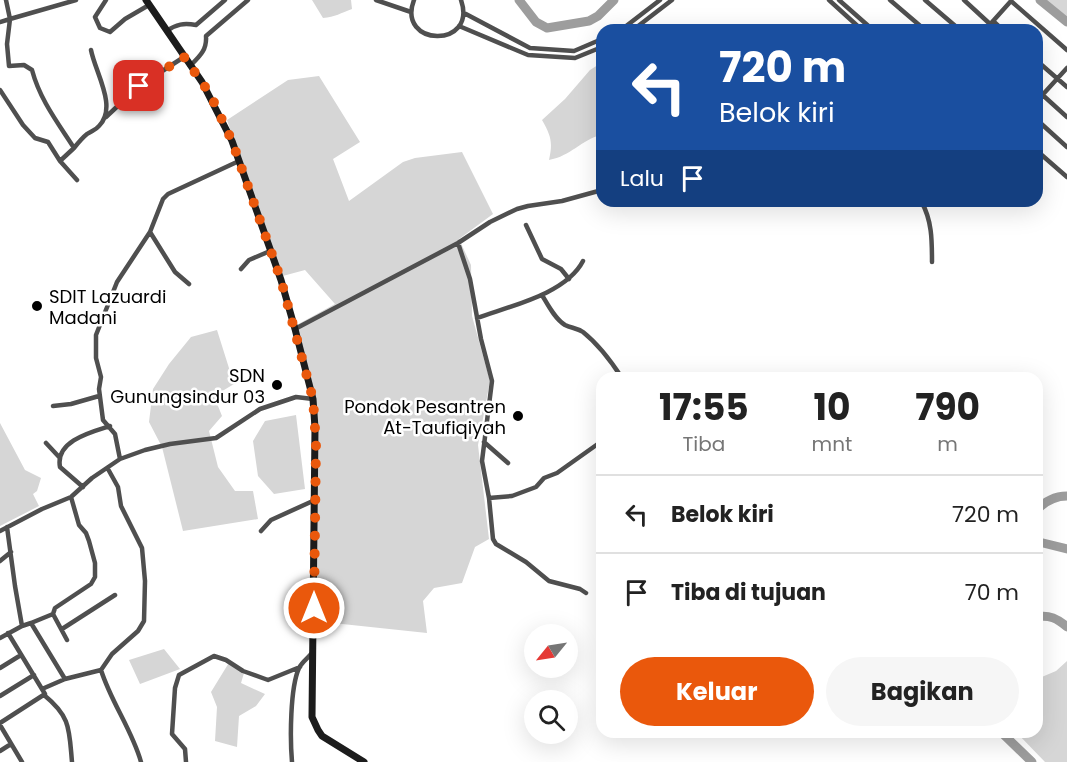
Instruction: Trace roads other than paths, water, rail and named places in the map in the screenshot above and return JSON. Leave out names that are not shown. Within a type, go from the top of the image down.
[{"type":"main road","points":[[147,2],[215,104],[232,141],[281,280],[295,329],[313,399],[315,428],[312,717],[318,730],[332,743],[364,762]]},
{"type":"street","points":[[6,0],[9,19],[7,44],[9,66],[24,65],[32,70],[37,88],[74,148]]},
{"type":"street","points":[[0,22],[76,0]]},
{"type":"street","points":[[106,0],[95,17],[100,28],[106,32],[110,32],[147,2]]},
{"type":"street","points":[[196,25],[225,0]]},
{"type":"street","points":[[206,36],[248,0]]},
{"type":"street","points":[[376,0],[411,12]]},
{"type":"street","points":[[414,0],[411,12],[416,26],[428,35],[444,36],[459,26],[464,13],[461,0]]},
{"type":"street","points":[[629,24],[660,0]]},
{"type":"street","points":[[641,24],[672,0]]},
{"type":"street","points":[[829,0],[855,24]]},
{"type":"street","points":[[839,0],[866,24]]},
{"type":"street","points":[[890,0],[918,24]]},
{"type":"street","points":[[925,0],[953,24]]},
{"type":"street","points":[[964,0],[995,24]]},
{"type":"street","points":[[992,22],[1006,2],[1011,1],[1037,24]]},
{"type":"street","points":[[464,13],[530,48],[574,51],[596,42]]},
{"type":"street","points":[[167,31],[174,26],[187,23],[196,25],[206,36],[206,46],[190,66]]},
{"type":"street","points":[[459,26],[528,55],[575,58],[596,49]]},
{"type":"street","points":[[1043,29],[1067,50]]},
{"type":"street","points":[[91,50],[93,64],[107,104],[105,118]]},
{"type":"street","points":[[60,160],[81,139],[98,128],[105,118],[139,86],[184,57]]},
{"type":"street","points":[[1043,66],[1067,87]]},
{"type":"street","points":[[1067,68],[1043,95],[1067,117]]},
{"type":"street","points":[[0,90],[22,125],[35,138],[48,142],[77,180]]},
{"type":"street","points":[[1043,126],[1067,147]]},
{"type":"street","points":[[1043,156],[1067,177]]},
{"type":"street","points":[[120,459],[115,434],[103,420],[99,396],[100,376],[96,358],[96,336],[117,282],[150,232],[163,199],[168,194],[239,161]]},
{"type":"street","points":[[295,329],[458,243],[490,222],[517,209],[596,192]]},
{"type":"street","points":[[924,207],[929,215],[933,241],[932,262]]},
{"type":"street","points":[[526,225],[542,259],[561,269],[569,279]]},
{"type":"street","points":[[150,232],[175,272],[189,284]]},
{"type":"street","points":[[458,243],[471,279],[477,318],[492,381],[482,461],[493,539],[496,544],[532,566],[549,581],[580,589],[586,593]]},
{"type":"street","points":[[240,269],[249,260],[270,251]]},
{"type":"street","points":[[477,318],[542,296],[578,272],[583,261]]},
{"type":"street","points":[[542,296],[558,318],[565,325],[584,333],[602,351],[618,372]]},
{"type":"street","points":[[53,406],[70,405],[99,396]]},
{"type":"street","points":[[0,531],[71,497],[92,478],[120,459],[170,444],[216,438],[260,409],[296,397],[313,399]]},
{"type":"street","points":[[83,487],[60,467],[60,458],[64,449],[85,434],[110,426]]},
{"type":"street","points":[[484,442],[508,463]]},
{"type":"street","points":[[46,443],[60,458]]},
{"type":"street","points":[[489,498],[512,496],[536,487],[544,478],[557,474],[596,445]]},
{"type":"street","points":[[42,689],[65,679],[101,670],[112,654],[138,631],[144,621],[145,581],[142,548],[120,506],[118,487],[108,469]]},
{"type":"street","points":[[0,638],[52,614],[55,608],[91,584],[95,577],[95,563],[89,541],[79,525],[71,497]]},
{"type":"street","points":[[261,531],[271,520],[315,500]]},
{"type":"street","points":[[7,527],[22,626]]},
{"type":"street","points":[[0,561],[11,552]]},
{"type":"street","points":[[62,629],[115,595]]},
{"type":"street","points":[[52,614],[67,640]]},
{"type":"street","points":[[31,623],[65,679]]},
{"type":"street","points":[[8,633],[44,695],[66,718],[72,762]]},
{"type":"street","points":[[292,762],[294,688],[300,667],[314,651]]},
{"type":"street","points":[[0,668],[21,655]]},
{"type":"street","points":[[186,762],[185,750],[172,734],[175,688],[179,675],[214,657],[226,660],[243,671],[268,680],[300,667]]},
{"type":"street","points":[[101,670],[136,744],[141,762]]},
{"type":"street","points":[[0,696],[34,675]]},
{"type":"street","points":[[22,762],[0,724],[44,695]]},
{"type":"street","points":[[0,751],[11,744]]},
{"type":"waterway","points":[[519,0],[536,22],[547,28],[589,21],[598,16],[614,0]]},
{"type":"waterway","points":[[1040,0],[1067,22]]},
{"type":"waterway","points":[[1043,505],[1050,500],[1067,496]]},
{"type":"waterway","points":[[1043,543],[1067,549]]},
{"type":"waterway","points":[[1043,616],[1053,618],[1067,627]]},
{"type":"waterway","points":[[1007,738],[1032,762]]},
{"type":"place","name":"SDIT Lazuardi Madani","points":[[37,306]]},
{"type":"place","name":"SDN Gunungsindur 03","points":[[277,385]]},
{"type":"place","name":"Pondok Pesantren At-Taufiqiyah","points":[[518,416]]}]
